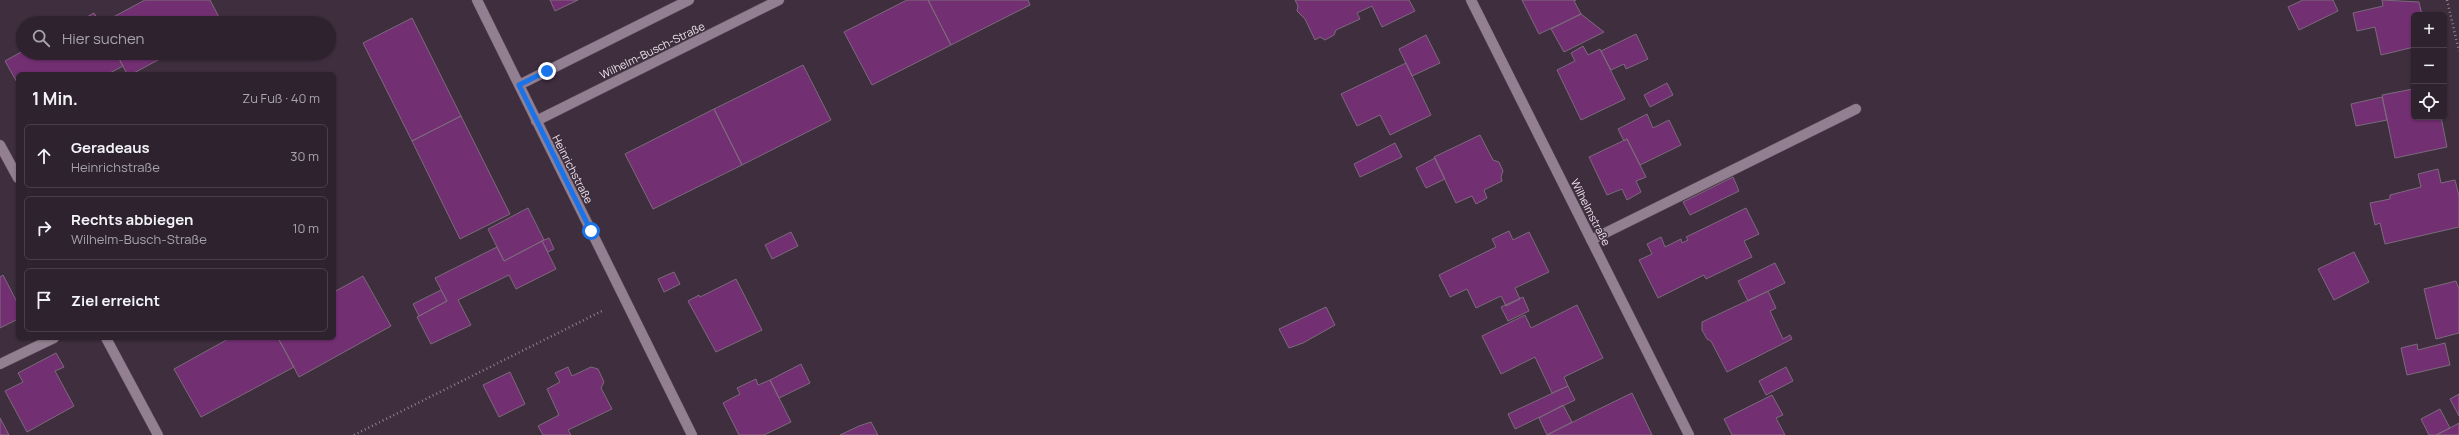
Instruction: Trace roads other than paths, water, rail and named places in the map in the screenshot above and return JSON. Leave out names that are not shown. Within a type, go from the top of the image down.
[{"type":"street","name":"Heinrichstraße","points":[[477,0],[692,435]]},
{"type":"street","points":[[519,85],[689,0]]},
{"type":"street","name":"Wilhelm-Busch-Straße","points":[[536,121],[778,0]]},
{"type":"street","name":"Wilhelmstraße","points":[[1470,0],[1689,435]]},
{"type":"street","points":[[1591,240],[1856,109]]},
{"type":"street","points":[[0,145],[16,174]]},
{"type":"street","points":[[0,364],[50,340]]},
{"type":"street","points":[[107,340],[158,435]]}]
